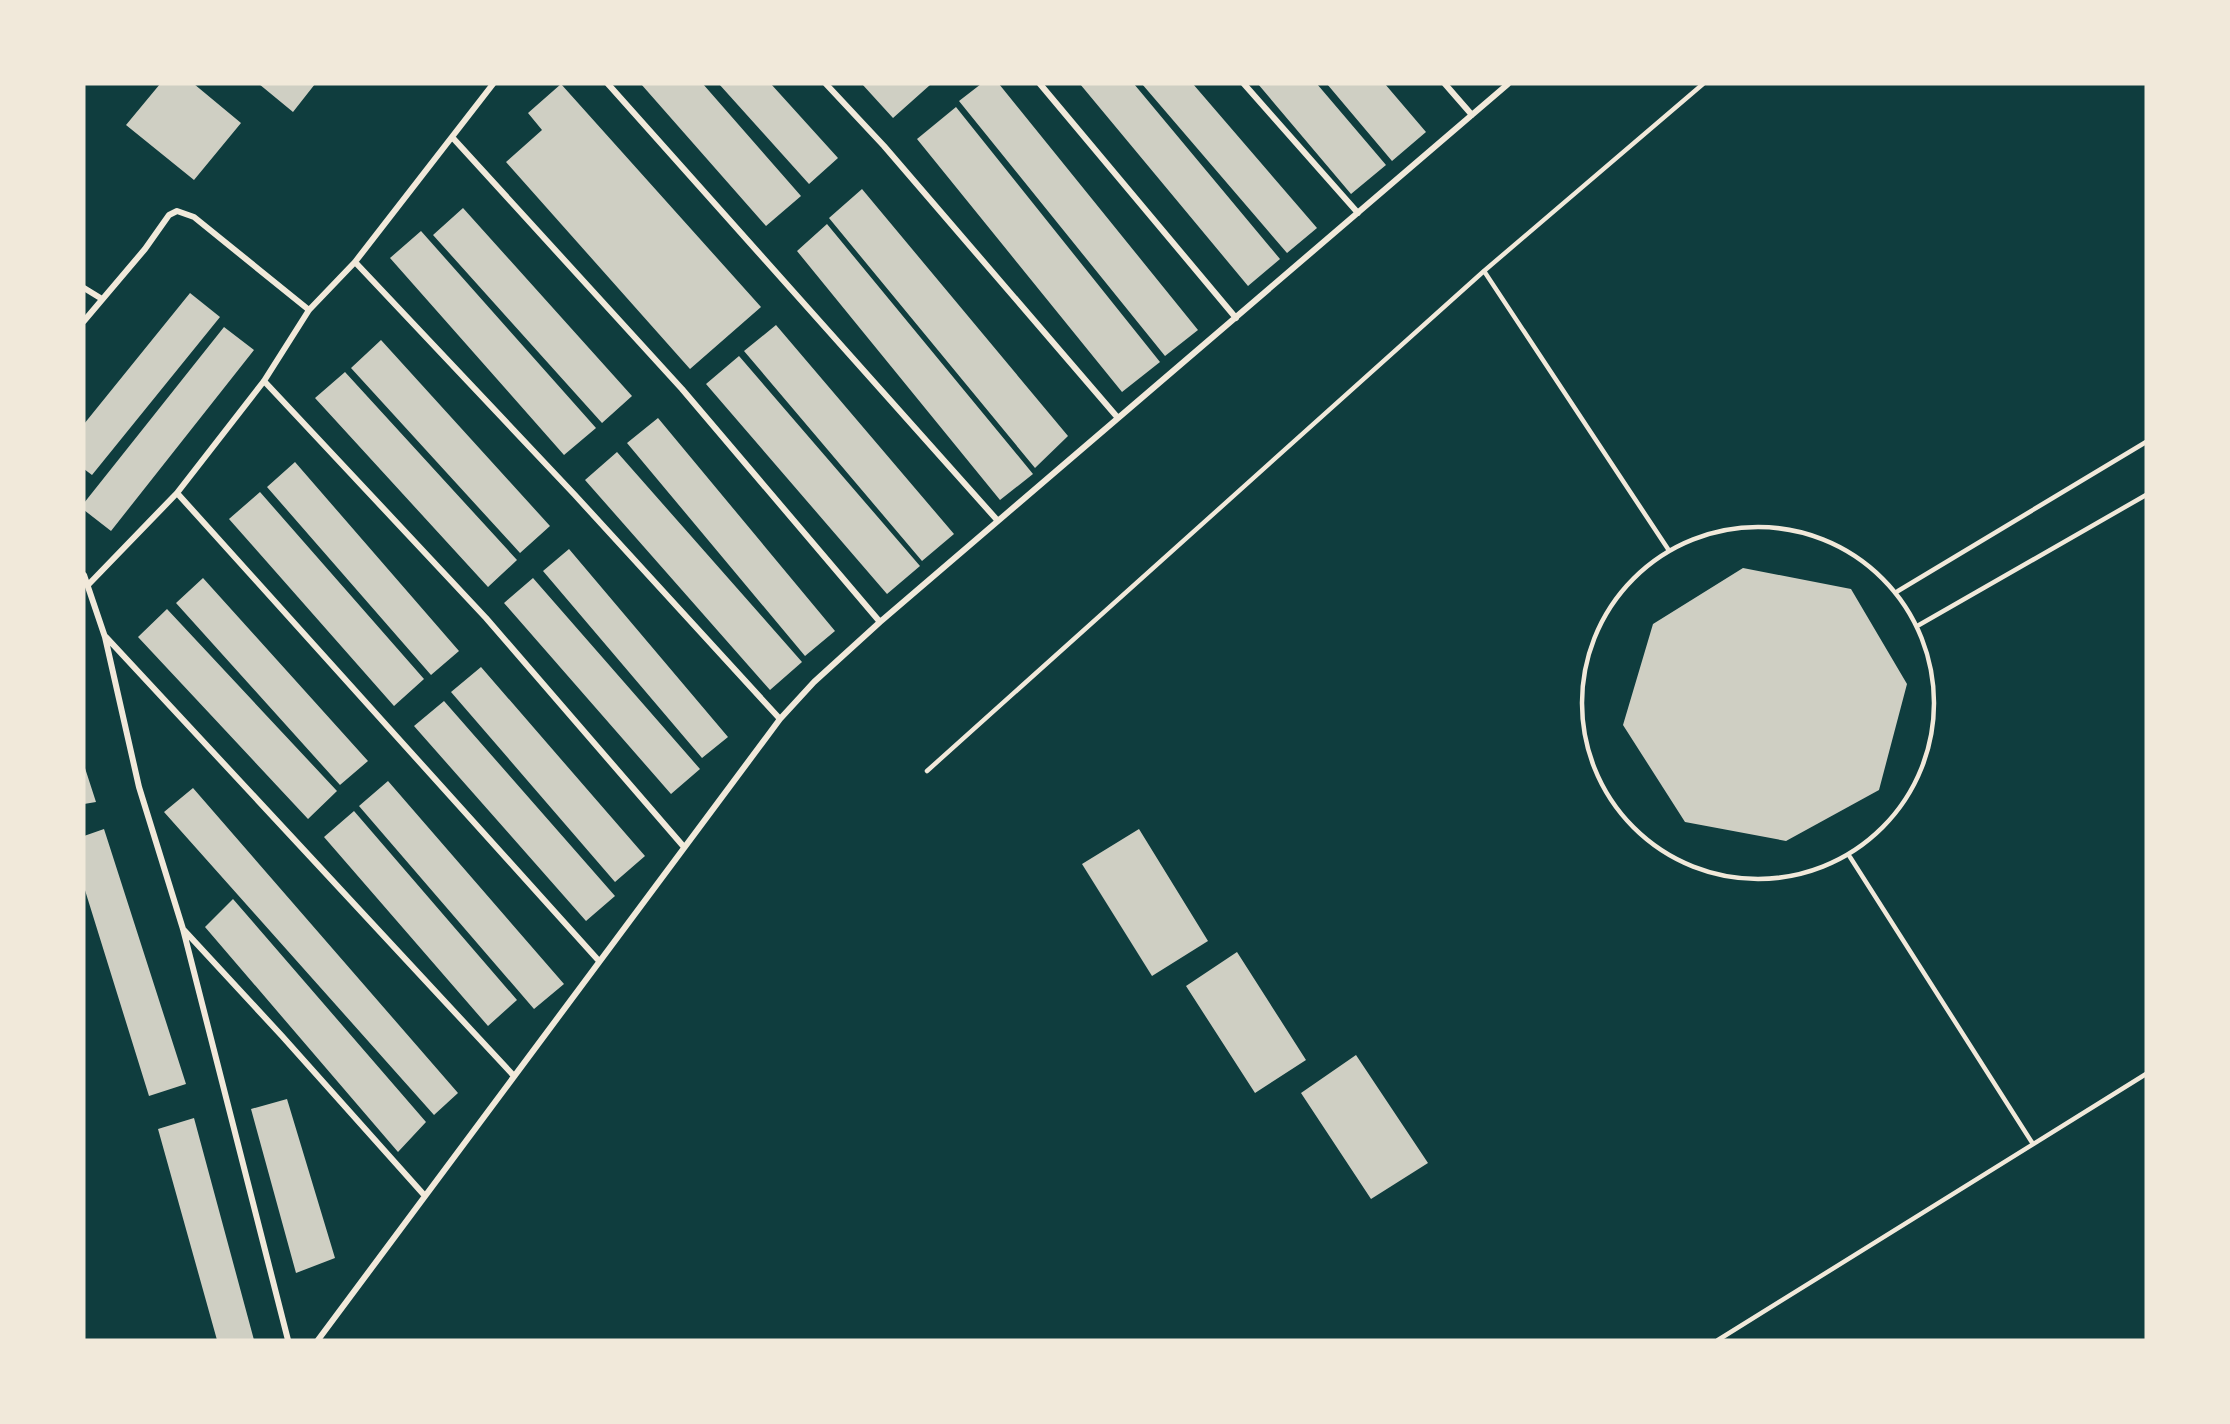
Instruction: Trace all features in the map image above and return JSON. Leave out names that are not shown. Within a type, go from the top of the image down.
[{"type":"street","points":[[88,585],[177,493],[264,381],[309,310],[355,262],[493,84]]},
{"type":"street","points":[[608,84],[998,521]]},
{"type":"street","points":[[826,84],[884,146],[1118,418]]},
{"type":"street","points":[[1040,84],[1236,318]]},
{"type":"street","points":[[1244,84],[1358,213]]},
{"type":"street","points":[[1445,84],[1472,115]]},
{"type":"street","points":[[318,1340],[780,719],[814,682],[880,622],[1508,84]]},
{"type":"street","points":[[452,137],[682,389],[880,622]]},
{"type":"street","points":[[84,321],[145,249],[169,215],[177,211],[194,217],[309,310]]},
{"type":"street","points":[[355,262],[574,494],[780,719]]},
{"type":"street","points":[[84,288],[102,299]]},
{"type":"street","points":[[264,381],[486,618],[684,847]]},
{"type":"street","points":[[177,493],[600,961]]},
{"type":"street","points":[[84,575],[105,637],[139,787],[183,929],[288,1340]]},
{"type":"street","points":[[105,637],[514,1076]]},
{"type":"street","points":[[183,929],[425,1196]]},
{"type":"lane","points":[[927,771],[1484,271],[1703,84]]},
{"type":"lane","points":[[1484,271],[1668,549]]},
{"type":"lane","points":[[1898,591],[2146,442]]},
{"type":"lane","points":[[1919,625],[2146,495]]},
{"type":"lane","points":[[1749,525],[1831,540],[1898,591],[1919,625],[1936,711],[1911,795],[1850,857],[1760,883],[1692,866],[1669,860],[1602,795],[1578,705],[1602,615],[1668,549],[1749,525]]},
{"type":"lane","points":[[1850,857],[2033,1144]]},
{"type":"lane","points":[[1718,1340],[2146,1074]]},
{"type":"building","points":[[160,84],[194,84],[241,123],[194,180],[126,125]]},
{"type":"building","points":[[259,84],[315,84],[293,112]]},
{"type":"building","points":[[561,84],[761,307],[690,369],[506,162],[542,130],[528,113]]},
{"type":"building","points":[[641,84],[703,84],[801,196],[766,226]]},
{"type":"building","points":[[719,84],[771,84],[838,158],[809,184]]},
{"type":"building","points":[[862,84],[929,84],[930,85],[893,118]]},
{"type":"building","points":[[981,84],[999,84],[1198,330],[1165,356],[959,101]]},
{"type":"building","points":[[1080,84],[1134,84],[1280,259],[1248,286]]},
{"type":"building","points":[[1142,84],[1193,84],[1317,228],[1287,253]]},
{"type":"building","points":[[1258,84],[1317,84],[1386,165],[1351,194]]},
{"type":"building","points":[[1327,84],[1385,84],[1426,132],[1392,161]]},
{"type":"building","points":[[956,107],[1160,362],[1122,392],[917,139]]},
{"type":"building","points":[[862,189],[1068,436],[1035,468],[829,218]]},
{"type":"building","points":[[463,208],[632,396],[602,423],[433,235]]},
{"type":"building","points":[[827,224],[1033,474],[1000,500],[797,251]]},
{"type":"building","points":[[421,231],[596,428],[564,455],[390,258]]},
{"type":"building","points":[[190,293],[220,317],[92,475],[84,469],[84,424]]},
{"type":"building","points":[[776,325],[954,534],[922,561],[744,351]]},
{"type":"building","points":[[224,327],[254,350],[111,531],[84,510],[84,503]]},
{"type":"building","points":[[381,340],[550,526],[520,553],[351,368]]},
{"type":"building","points":[[739,356],[920,566],[887,594],[706,384]]},
{"type":"building","points":[[345,372],[517,560],[488,587],[315,398]]},
{"type":"building","points":[[658,418],[835,631],[805,656],[627,443]]},
{"type":"building","points":[[617,452],[802,662],[770,690],[585,480]]},
{"type":"building","points":[[295,462],[459,651],[431,675],[267,487]]},
{"type":"building","points":[[260,492],[424,679],[394,706],[229,519]]},
{"type":"building","points":[[569,549],[728,737],[702,758],[543,571]]},
{"type":"building","points":[[1743,568],[1851,589],[1907,684],[1879,790],[1786,841],[1685,822],[1623,725],[1653,624]]},
{"type":"building","points":[[203,578],[368,761],[340,785],[176,603]]},
{"type":"building","points":[[533,578],[700,769],[671,794],[504,603]]},
{"type":"building","points":[[167,609],[337,791],[308,819],[138,637]]},
{"type":"building","points":[[481,667],[645,856],[615,882],[451,692]]},
{"type":"building","points":[[444,701],[615,896],[586,921],[414,726]]},
{"type":"building","points":[[84,765],[96,802],[84,804]]},
{"type":"building","points":[[388,781],[564,984],[534,1009],[359,806]]},
{"type":"building","points":[[193,788],[458,1093],[434,1115],[164,812]]},
{"type":"building","points":[[354,811],[517,1000],[488,1026],[324,837]]},
{"type":"building","points":[[104,829],[186,1084],[149,1096],[84,887],[84,836]]},
{"type":"building","points":[[1139,829],[1208,941],[1152,976],[1082,864]]},
{"type":"building","points":[[233,899],[426,1122],[398,1152],[205,927]]},
{"type":"building","points":[[1237,952],[1306,1060],[1255,1093],[1186,986]]},
{"type":"building","points":[[1356,1055],[1428,1163],[1371,1199],[1301,1093]]},
{"type":"building","points":[[287,1099],[335,1258],[296,1273],[251,1109]]},
{"type":"building","points":[[194,1118],[254,1340],[217,1340],[158,1129]]}]
